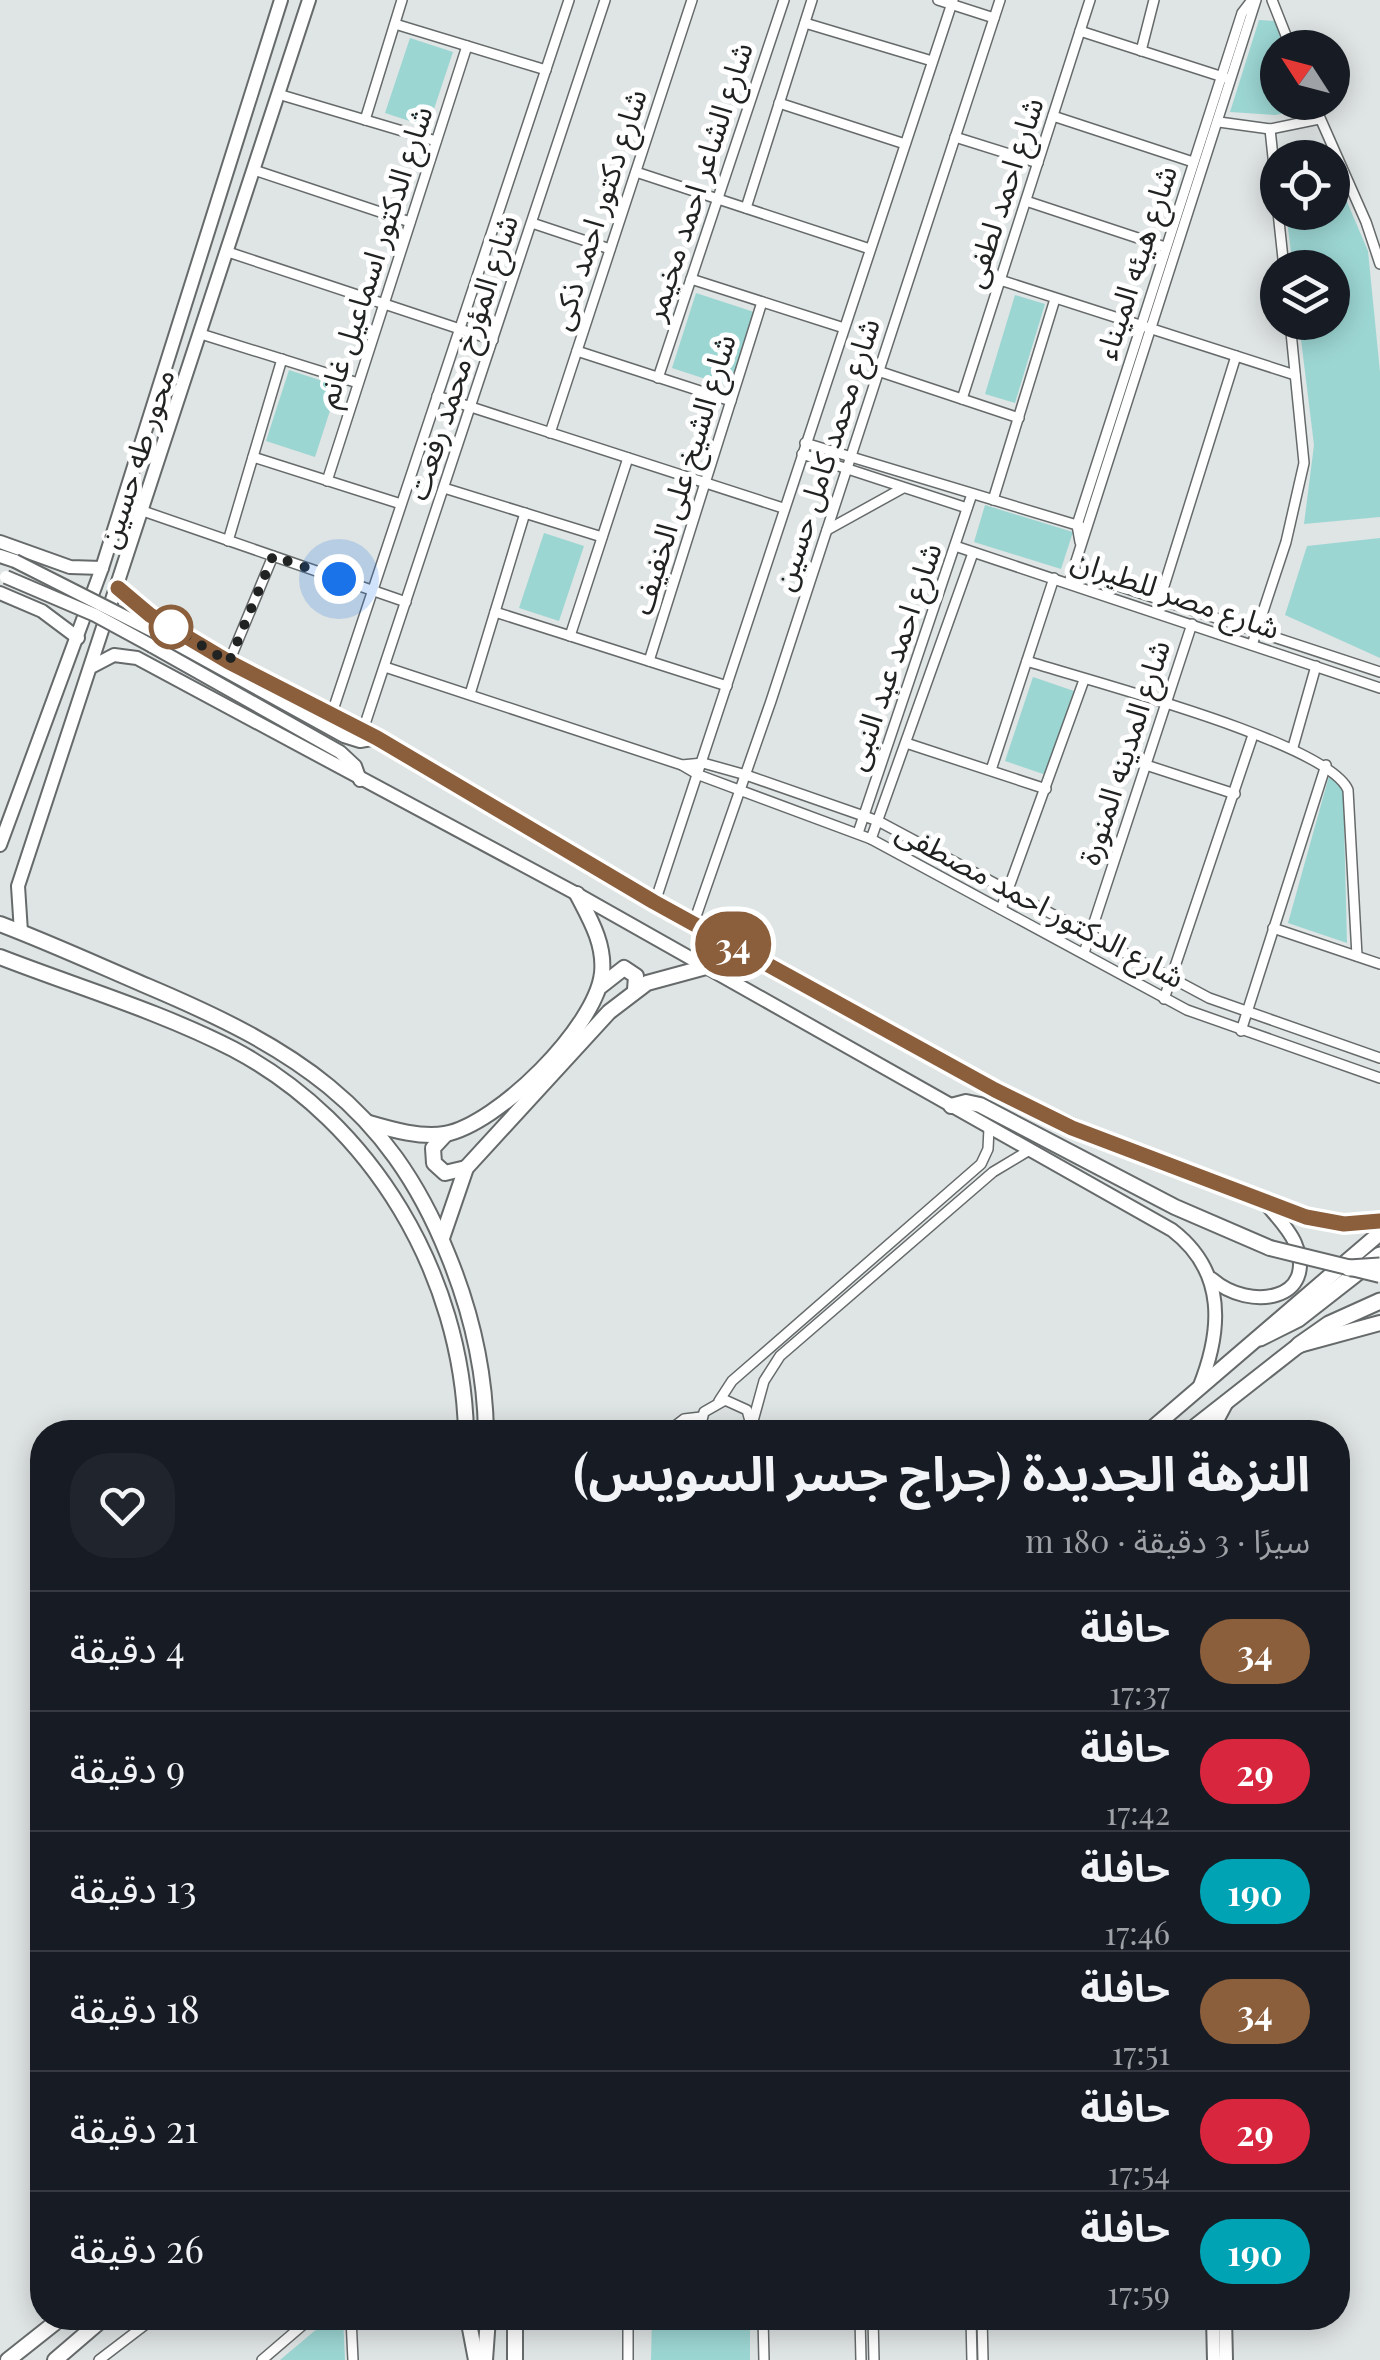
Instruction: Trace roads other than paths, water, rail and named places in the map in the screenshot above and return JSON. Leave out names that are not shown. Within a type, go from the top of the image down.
[{"type":"highway","points":[[1320,1302],[1380,1256]]},
{"type":"highway","points":[[1349,1268],[1380,1270]]},
{"type":"highway","points":[[1260,1338],[1380,1270]]},
{"type":"highway","points":[[1299,1346],[1329,1324],[1380,1301]]},
{"type":"main road","points":[[280,3],[307,7]]},
{"type":"main road","name":"محور طه حسين","points":[[0,845],[102,568],[280,3]]},
{"type":"main road","name":"محور طه حسين","points":[[21,932],[18,886],[307,7]]},
{"type":"main road","points":[[0,542],[56,563],[102,568]]},
{"type":"main road","points":[[0,556],[155,640],[340,752],[354,766],[360,780]]},
{"type":"main road","points":[[42,611],[62,596],[64,582],[56,563]]},
{"type":"main road","points":[[3,576],[155,640],[344,736],[360,741],[377,738]]},
{"type":"main road","points":[[118,588],[150,615],[229,662],[363,730],[654,902],[1044,1114],[1318,1220],[1380,1221]]},
{"type":"main road","points":[[0,593],[42,611],[78,638]]},
{"type":"main road","points":[[131,656],[132,632],[150,615]]},
{"type":"main road","points":[[93,666],[108,656],[131,656],[577,894],[1172,1230],[1196,1252],[1210,1278],[1217,1334],[1198,1389]]},
{"type":"main road","points":[[4,893],[18,886]]},
{"type":"main road","points":[[577,894],[599,940],[599,988]]},
{"type":"main road","points":[[0,924],[259,1036],[302,1064],[368,1122],[404,1169],[442,1238],[470,1319],[484,1420]]},
{"type":"main road","points":[[2,961],[223,1044],[285,1082],[340,1130],[387,1187],[429,1264],[455,1340],[465,1420]]},
{"type":"main road","points":[[442,1238],[466,1168],[609,1012],[634,990],[661,977],[706,967]]},
{"type":"main road","points":[[466,1168],[452,1174],[434,1163],[432,1148],[446,1134],[484,1116],[533,1077],[566,1040],[599,988],[624,968],[636,976],[634,990]]},
{"type":"main road","points":[[951,1106],[966,1102],[980,1105],[1175,1207],[1270,1248],[1349,1268]]},
{"type":"main road","points":[[368,1122],[398,1131],[446,1134]]},
{"type":"main road","points":[[1210,1278],[1228,1292],[1253,1300],[1277,1296],[1292,1281],[1298,1268],[1296,1245],[1262,1200]]},
{"type":"main road","points":[[1162,1420],[1380,1233]]},
{"type":"main road","points":[[1203,1420],[1299,1346],[1380,1323]]},
{"type":"main road","points":[[1217,1420],[1228,1400]]},
{"type":"main road","points":[[8,2360],[46,2330]]},
{"type":"main road","points":[[54,2360],[90,2330]]},
{"type":"main road","points":[[470,2330],[476,2360]]},
{"type":"main road","points":[[485,2360],[487,2330]]},
{"type":"main road","points":[[513,2330],[515,2360]]},
{"type":"main road","points":[[1213,2330],[1214,2360]]},
{"type":"main road","points":[[1225,2330],[1226,2360]]},
{"type":"street","points":[[364,120],[402,0]]},
{"type":"street","name":"شارع المؤرخ محمد رفعت","points":[[332,713],[569,0]]},
{"type":"street","name":"شارع المؤرخ محمد رفعت","points":[[363,730],[606,0]]},
{"type":"street","name":"شارع دكتور احمد ذكى","points":[[550,432],[692,0]]},
{"type":"street","name":"شارع الشاعر احمد مخيمر","points":[[658,378],[784,0]]},
{"type":"street","name":"شارع الشاعر احمد مخيمر","points":[[746,208],[812,0]]},
{"type":"street","points":[[938,0],[994,18]]},
{"type":"street","name":"شارع محمد كامل حسين","points":[[694,922],[1000,0]]},
{"type":"street","name":"شارع احمد لطفى","points":[[962,399],[1090,0]]},
{"type":"street","points":[[1141,51],[1154,0]]},
{"type":"street","name":"شارع هيئه الميناء","points":[[1080,544],[1077,525],[1165,247],[1244,8],[1254,0]]},
{"type":"street","name":"شارع هيئه الميناء","points":[[1069,583],[1080,544],[1090,529],[1234,81],[1254,0]]},
{"type":"street","points":[[1272,0],[1284,30]]},
{"type":"street","name":"شارع محمد كامل حسين","points":[[654,902],[952,2]]},
{"type":"street","points":[[804,23],[932,61]]},
{"type":"street","points":[[395,24],[546,70]]},
{"type":"street","points":[[1080,31],[1234,81]]},
{"type":"street","name":"شارع الدكتور اسماعيل غانم","points":[[327,481],[466,46]]},
{"type":"street","points":[[278,94],[436,141]]},
{"type":"street","points":[[780,103],[905,144]]},
{"type":"street","points":[[1053,116],[1193,162]]},
{"type":"street","points":[[1219,122],[1270,129],[1310,120]]},
{"type":"street","points":[[1320,120],[1366,222],[1380,264]]},
{"type":"street","points":[[1270,129],[1271,140]]},
{"type":"street","points":[[955,136],[1038,163]]},
{"type":"street","points":[[254,170],[410,222]]},
{"type":"street","points":[[636,172],[870,249]]},
{"type":"street","points":[[1026,201],[1165,247]]},
{"type":"street","points":[[532,223],[610,249]]},
{"type":"street","points":[[228,252],[493,340]]},
{"type":"street","points":[[691,279],[844,328]]},
{"type":"street","points":[[1000,280],[1295,375]]},
{"type":"street","points":[[994,500],[1055,299]]},
{"type":"street","name":"شارع الشيخ على الخفيف","points":[[650,661],[762,302]]},
{"type":"street","points":[[201,334],[358,383]]},
{"type":"street","points":[[1252,645],[1286,542],[1304,463],[1292,340]]},
{"type":"street","points":[[577,352],[731,401]]},
{"type":"street","points":[[1160,599],[1236,356]]},
{"type":"street","points":[[228,541],[282,360]]},
{"type":"street","points":[[878,371],[1019,418]]},
{"type":"street","points":[[437,396],[783,508]]},
{"type":"street","points":[[803,448],[850,457],[1090,529]]},
{"type":"street","points":[[803,448],[847,468],[968,508]]},
{"type":"street","points":[[253,457],[400,504]]},
{"type":"street","points":[[570,636],[628,458]]},
{"type":"street","points":[[444,488],[602,537]]},
{"type":"street","points":[[827,530],[904,488]]},
{"type":"street","name":"شارع احمد عبد النبى","points":[[858,833],[972,494]]},
{"type":"street","points":[[144,512],[406,602]]},
{"type":"street","points":[[470,694],[525,513]]},
{"type":"street","name":"شارع مصر للطيران","points":[[955,546],[1380,688]]},
{"type":"street","name":"شارع احمد عبد النبى","points":[[871,839],[974,553]]},
{"type":"street","points":[[229,662],[273,556]]},
{"type":"street","name":"شارع مصر للطيران","points":[[1073,571],[1380,672]]},
{"type":"street","points":[[991,770],[1054,578]]},
{"type":"street","points":[[495,612],[728,686]]},
{"type":"street","name":"شارع المدينه المنورة","points":[[1084,953],[1192,624]]},
{"type":"street","points":[[1026,662],[1293,748],[1344,779],[1348,790],[1357,956]]},
{"type":"street","points":[[1293,748],[1316,666]]},
{"type":"street","name":"شارع الدكتور احمد مصطفى","points":[[384,667],[682,765],[699,775],[858,833],[1164,999],[1240,1031],[1380,1078]]},
{"type":"street","points":[[1001,910],[1084,680]]},
{"type":"street","points":[[1164,999],[1254,735]]},
{"type":"street","points":[[906,743],[1046,789]]},
{"type":"street","name":"شارع الدكتور احمد مصطفى","points":[[682,765],[703,763],[746,774],[864,816],[1172,980],[1247,1012],[1380,1058]]},
{"type":"street","points":[[1146,765],[1234,794]]},
{"type":"street","points":[[1240,1031],[1326,765]]},
{"type":"street","points":[[1274,928],[1380,964]]},
{"type":"street","points":[[683,1420],[701,1418],[719,1402],[732,1381],[987,1154],[989,1128]]},
{"type":"street","points":[[755,1420],[764,1381],[780,1356],[1000,1166],[1028,1151]]},
{"type":"street","points":[[987,1154],[1000,1166]]},
{"type":"street","points":[[719,1402],[737,1403],[748,1420]]},
{"type":"street","points":[[100,2360],[139,2330]]},
{"type":"street","points":[[262,2360],[297,2330]]},
{"type":"street","points":[[352,2330],[353,2360]]},
{"type":"street","points":[[628,2330],[628,2360]]},
{"type":"street","points":[[763,2330],[764,2360]]},
{"type":"street","points":[[860,2330],[861,2360]]},
{"type":"street","points":[[873,2330],[874,2360]]},
{"type":"street","points":[[971,2330],[972,2360]]},
{"type":"street","points":[[982,2330],[983,2360]]}]
